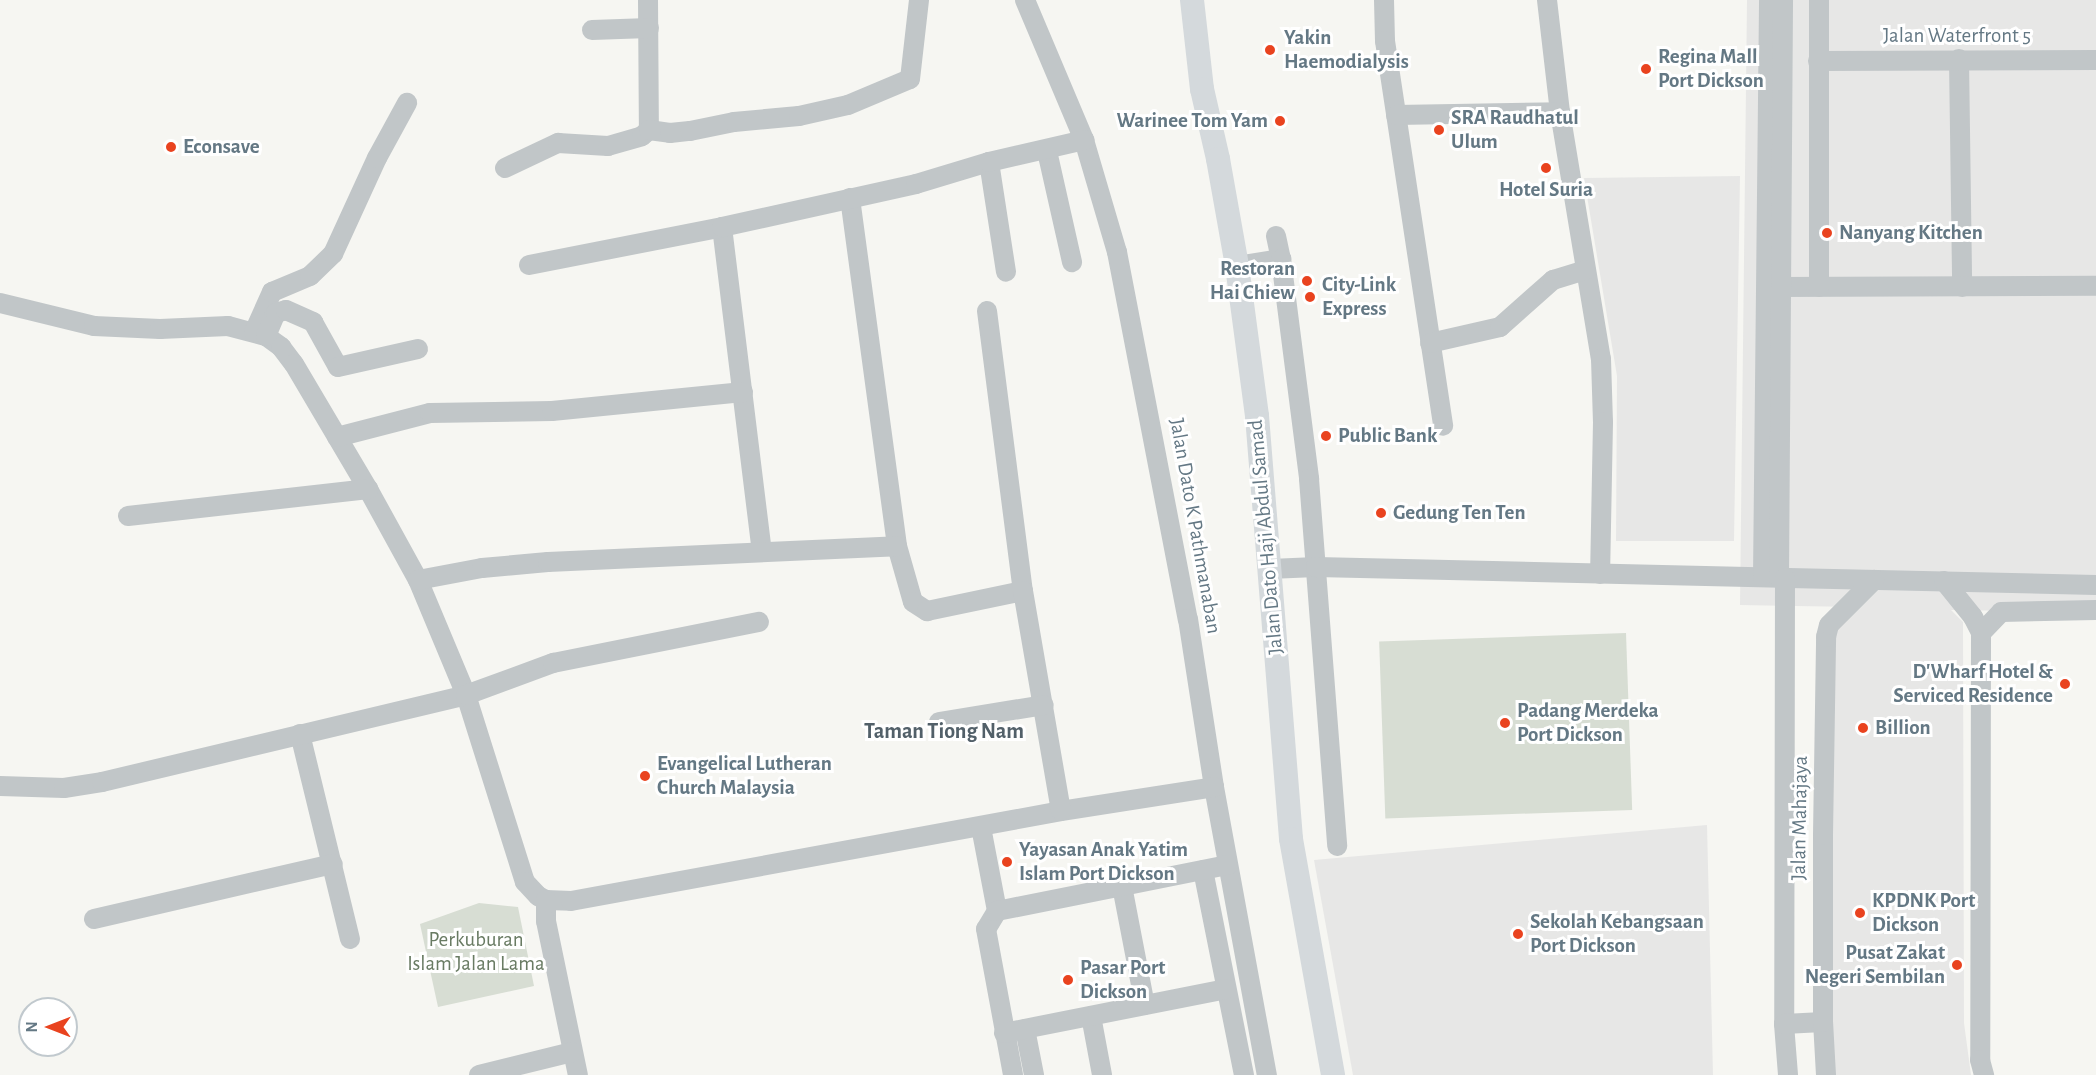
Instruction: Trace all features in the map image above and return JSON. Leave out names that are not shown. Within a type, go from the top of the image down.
[{"type":"main road","name":"Jalan Dato Haji Abdul Samad","points":[[1192,0],[1202,88],[1218,159],[1237,266],[1257,416],[1291,839],[1333,1075]]},
{"type":"street","points":[[648,0],[649,130]]},
{"type":"street","points":[[505,168],[558,143],[609,146],[642,136],[649,130],[670,133],[734,122],[799,116],[848,105],[910,79],[919,0]]},
{"type":"street","points":[[1384,0],[1385,41],[1443,426]]},
{"type":"street","points":[[1547,0],[1560,112],[1601,368],[1600,574]]},
{"type":"street","points":[[1769,0],[1776,578],[1784,1024],[1788,1075]]},
{"type":"street","points":[[1773,287],[1783,0]]},
{"type":"street","points":[[1819,287],[1820,0]]},
{"type":"street","name":"Jalan Dato K Pathmanaban","points":[[1027,2],[1084,140],[1117,252],[1188,619],[1227,865],[1267,1075]]},
{"type":"street","points":[[592,30],[649,28]]},
{"type":"street","points":[[1959,59],[1962,287]]},
{"type":"street","name":"Jalan Waterfront 5","points":[[1818,61],[2096,60]]},
{"type":"street","points":[[260,334],[272,292],[310,276],[333,254],[377,158],[407,103]]},
{"type":"street","points":[[1396,115],[1560,112]]},
{"type":"street","points":[[529,265],[722,227],[916,184],[989,162],[1047,151],[1084,140]]},
{"type":"street","points":[[1047,151],[1072,262]]},
{"type":"street","points":[[989,162],[1006,272]]},
{"type":"street","points":[[850,198],[897,546],[913,602],[927,611],[1023,591]]},
{"type":"street","points":[[722,227],[762,552]]},
{"type":"street","points":[[1276,236],[1295,357],[1316,567],[1337,846]]},
{"type":"street","points":[[1237,266],[1281,260]]},
{"type":"street","points":[[1430,343],[1500,327],[1553,280],[1586,270]]},
{"type":"street","points":[[1773,287],[2096,286]]},
{"type":"street","points":[[0,303],[94,326],[160,329],[228,326],[260,334],[281,347],[294,364],[368,489],[418,580],[466,695],[525,882],[538,896],[546,900],[571,901],[1062,811],[1214,787]]},
{"type":"street","points":[[260,334],[276,313],[286,310],[313,322],[338,368],[418,349]]},
{"type":"street","points":[[987,311],[1023,591],[1062,811]]},
{"type":"street","points":[[337,437],[430,413],[552,411],[743,392]]},
{"type":"street","points":[[128,516],[368,489]]},
{"type":"street","points":[[418,580],[482,568],[548,562],[897,546]]},
{"type":"street","points":[[1268,569],[1316,567],[2096,585]]},
{"type":"street","name":"Jalan Mahajaya","points":[[1827,1075],[1823,1022],[1826,637],[1829,625],[1874,580]]},
{"type":"street","points":[[1944,581],[1973,617],[1981,633],[1980,1060],[1984,1075]]},
{"type":"street","points":[[1981,633],[2001,612],[2096,610]]},
{"type":"street","points":[[0,786],[64,788],[102,782],[466,695],[553,663],[759,622]]},
{"type":"street","points":[[939,722],[1044,705]]},
{"type":"street","points":[[300,734],[350,939]]},
{"type":"street","points":[[981,827],[998,911],[987,929],[1012,1075]]},
{"type":"street","points":[[94,919],[333,864]]},
{"type":"street","points":[[998,911],[1227,865]]},
{"type":"street","points":[[1203,870],[1244,1075]]},
{"type":"street","points":[[1122,886],[1145,1005]]},
{"type":"street","points":[[546,900],[546,921],[578,1075]]},
{"type":"street","points":[[1004,1033],[1226,989]]},
{"type":"street","points":[[1091,1016],[1102,1075]]},
{"type":"street","points":[[1784,1024],[1823,1022]]},
{"type":"street","points":[[1025,1029],[1034,1075]]},
{"type":"street","points":[[478,1075],[572,1052]]},
{"type":"shaded area","points":[[1747,0],[2096,0],[2096,612],[1951,610],[1963,622],[1964,1023],[1971,1075],[1831,1075],[1830,629],[1860,607],[1740,605]]},
{"type":"shaded area","points":[[1740,176],[1734,541],[1616,541],[1617,376],[1584,178]]},
{"type":"shaded area","name":"Sekolah Kebangsaan Port Dickson","points":[[1707,825],[1713,1075],[1353,1075],[1314,860]]},
{"type":"green space","name":"Padang Merdeka Port Dickson","points":[[1626,633],[1632,810],[1385,819],[1379,642]]},
{"type":"green space","name":"Perkuburan Islam Jalan Lama","points":[[479,903],[518,907],[534,986],[438,1007],[420,924]]},
{"type":"place","name":"Yakin Haemodialysis","points":[[1270,50]]},
{"type":"place","name":"Regina Mall Port Dickson","points":[[1646,69]]},
{"type":"place","name":"Warinee Tom Yam","points":[[1280,121]]},
{"type":"place","name":"SRA Raudhatul Ulum","points":[[1439,130]]},
{"type":"place","name":"Econsave","points":[[171,147]]},
{"type":"place","name":"Hotel Suria","points":[[1546,168]]},
{"type":"place","name":"Nanyang Kitchen","points":[[1827,233]]},
{"type":"place","name":"Restoran Hai Chiew","points":[[1307,281]]},
{"type":"place","name":"City-Link Express","points":[[1310,297]]},
{"type":"place","name":"Public Bank","points":[[1326,436]]},
{"type":"place","name":"Gedung Ten Ten","points":[[1381,513]]},
{"type":"place","name":"D'Wharf Hotel & Serviced Residence","points":[[2065,684]]},
{"type":"place","name":"Padang Merdeka Port Dickson","points":[[1505,723]]},
{"type":"place","name":"Billion","points":[[1863,728]]},
{"type":"place","name":"Evangelical Lutheran Church Malaysia","points":[[645,776]]},
{"type":"place","name":"Yayasan Anak Yatim Islam Port Dickson","points":[[1007,862]]},
{"type":"place","name":"KPDNK Port Dickson","points":[[1860,913]]},
{"type":"place","name":"Sekolah Kebangsaan Port Dickson","points":[[1518,934]]},
{"type":"place","name":"Pusat Zakat Negeri Sembilan","points":[[1957,965]]},
{"type":"place","name":"Pasar Port Dickson","points":[[1068,980]]},
{"type":"district","name":"Taman Tiong Nam","points":[[944,732]]}]
